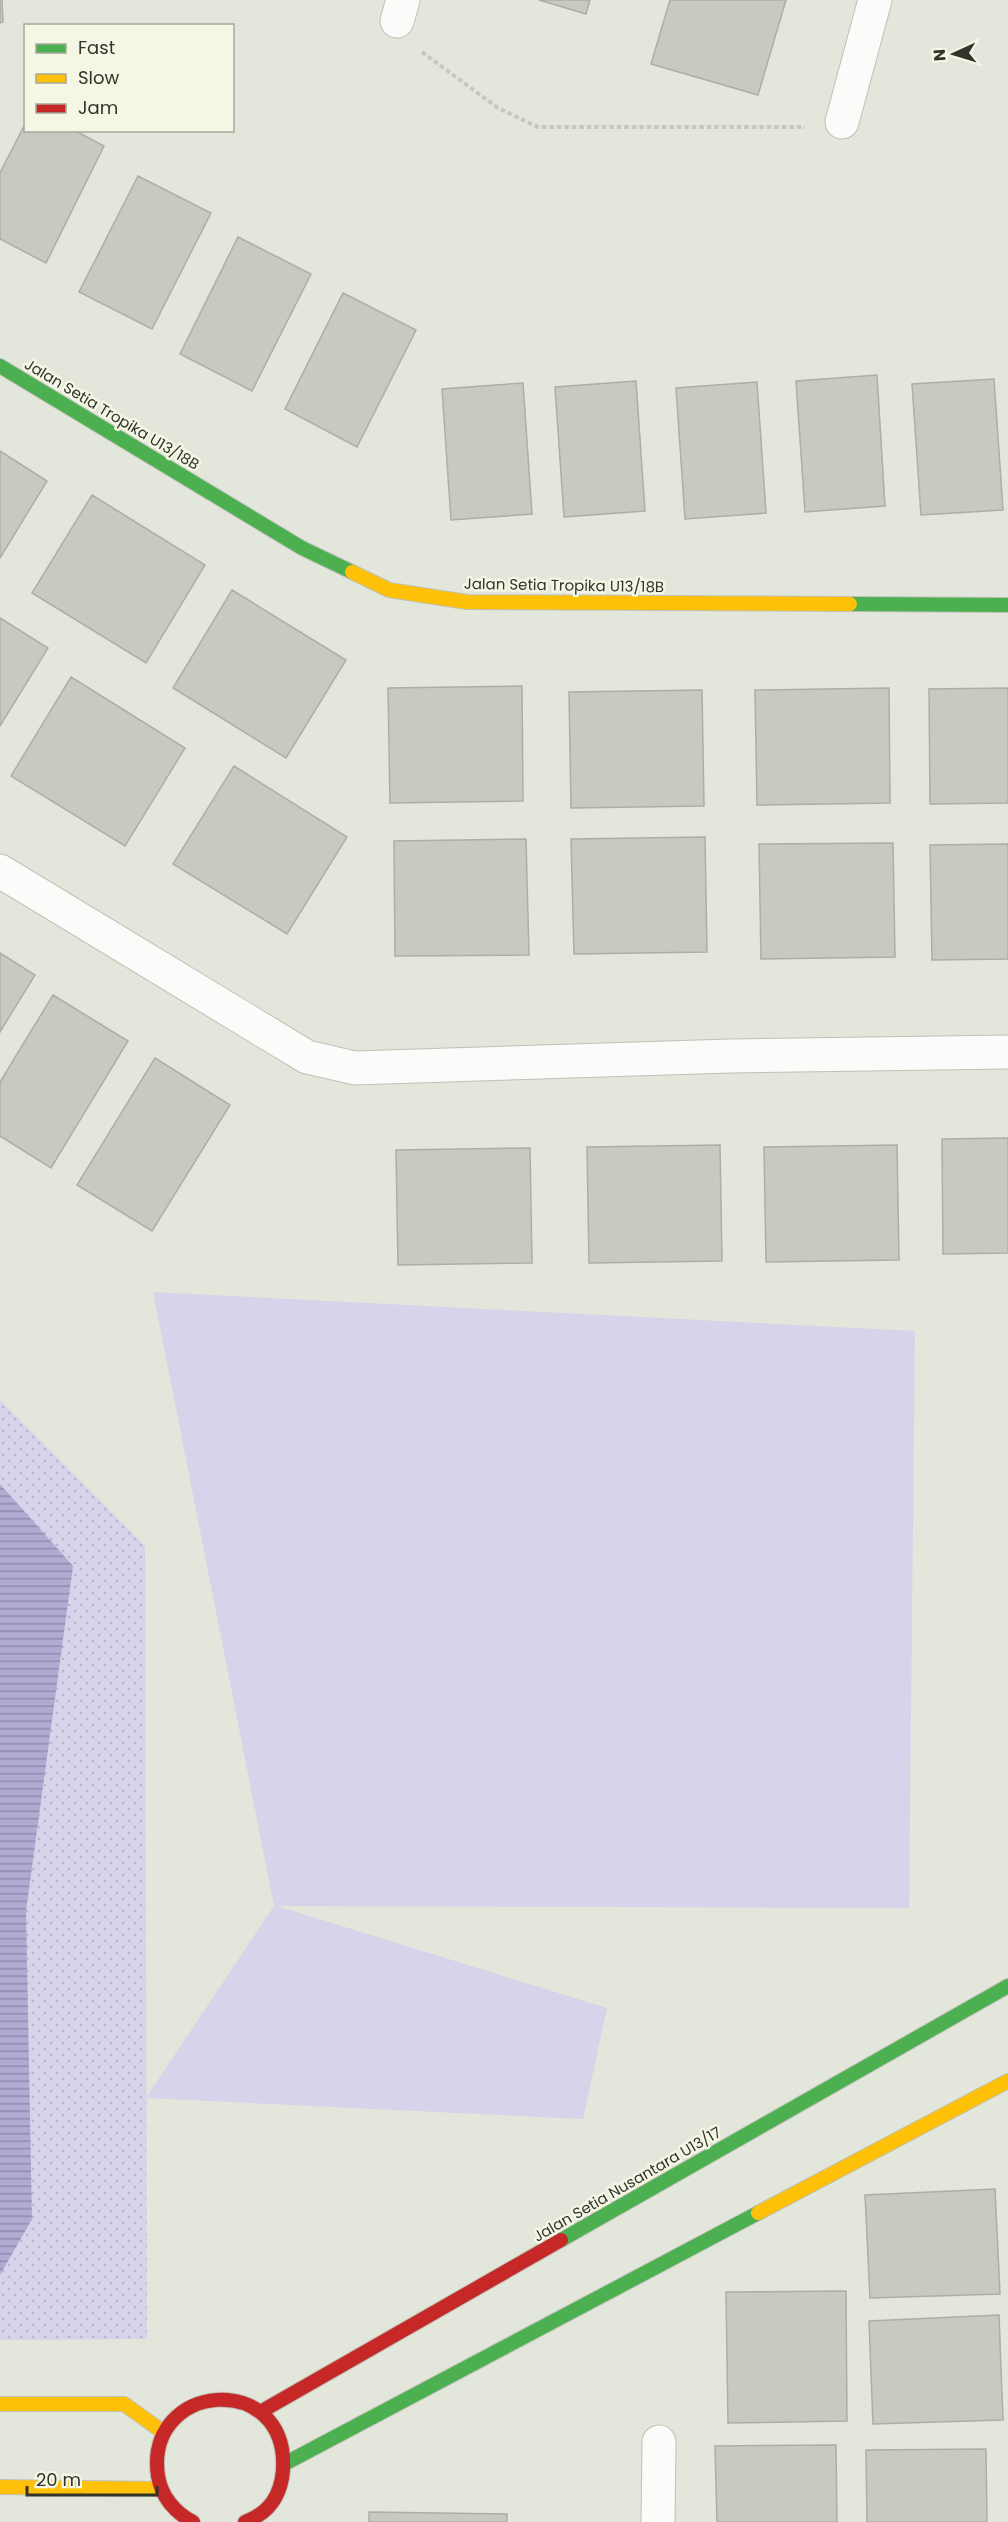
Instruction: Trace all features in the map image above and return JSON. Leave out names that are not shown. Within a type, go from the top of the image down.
[{"type":"main road","name":"Jalan Setia Tropika U13/18B","points":[[0,366],[302,548],[389,590],[467,602],[1008,605]]},
{"type":"main road","name":"Jalan Setia Nusantara U13/17","points":[[262,2411],[1008,1986]]},
{"type":"main road","points":[[286,2463],[1008,2081]]},
{"type":"main road","points":[[191,2522],[179,2513],[161,2490],[156,2461],[163,2432],[183,2409],[208,2398],[237,2399],[262,2411],[280,2434],[286,2463],[279,2493],[260,2519],[245,2522]]},
{"type":"main road","points":[[0,2404],[124,2404],[163,2432]]},
{"type":"main road","points":[[0,2487],[161,2490]]},
{"type":"street","points":[[842,122],[875,0]]},
{"type":"street","points":[[0,871],[307,1056],[355,1068],[742,1056],[1008,1052]]},
{"type":"street","points":[[658,2522],[659,2442]]},
{"type":"path","points":[[400,10],[402,38],[498,108],[538,127],[795,128],[842,122]]},
{"type":"shaded area","points":[[153,1292],[915,1331],[909,1908],[277,1906],[607,2008],[583,2119],[146,2098],[274,1906]]},
{"type":"shaded area","points":[[0,1400],[145,1546],[147,2339],[0,2340]]},
{"type":"shaded area","points":[[0,1484],[73,1566],[26,1911],[32,2219],[0,2275]]},
{"type":"building","points":[[0,0],[2,0],[3,22],[0,23]]},
{"type":"building","points":[[539,0],[590,0],[586,14]]},
{"type":"building","points":[[670,0],[786,0],[758,95],[651,64]]},
{"type":"building","points":[[24,126],[24,132],[78,132],[104,146],[46,263],[0,239],[0,173]]},
{"type":"building","points":[[138,176],[211,213],[152,329],[79,292]]},
{"type":"building","points":[[238,237],[311,274],[252,391],[180,354]]},
{"type":"building","points":[[343,293],[416,330],[357,447],[285,409]]},
{"type":"building","points":[[877,375],[885,506],[805,512],[796,381]]},
{"type":"building","points":[[994,379],[1003,510],[921,515],[912,384]]},
{"type":"building","points":[[636,381],[645,511],[564,517],[555,387]]},
{"type":"building","points":[[757,382],[766,513],[685,519],[676,388]]},
{"type":"building","points":[[523,383],[532,514],[451,520],[442,389]]},
{"type":"building","points":[[0,451],[47,481],[0,558]]},
{"type":"building","points":[[92,495],[205,565],[146,663],[32,593]]},
{"type":"building","points":[[232,590],[346,660],[286,758],[173,688]]},
{"type":"building","points":[[0,618],[48,648],[0,726]]},
{"type":"building","points":[[71,677],[185,748],[125,846],[11,776]]},
{"type":"building","points":[[522,686],[523,801],[390,803],[388,688]]},
{"type":"building","points":[[889,688],[890,803],[757,805],[755,690]]},
{"type":"building","points":[[1008,688],[1008,803],[930,804],[929,689]]},
{"type":"building","points":[[702,690],[704,806],[571,808],[569,692]]},
{"type":"building","points":[[234,766],[347,837],[287,934],[173,864]]},
{"type":"building","points":[[705,837],[707,952],[574,954],[571,839]]},
{"type":"building","points":[[526,839],[529,955],[395,956],[394,841]]},
{"type":"building","points":[[893,843],[895,957],[761,959],[759,844]]},
{"type":"building","points":[[1008,844],[1008,959],[932,960],[930,845]]},
{"type":"building","points":[[0,953],[35,975],[0,1032]]},
{"type":"building","points":[[53,995],[128,1041],[51,1168],[0,1136],[0,1082]]},
{"type":"building","points":[[155,1058],[230,1105],[152,1231],[77,1185]]},
{"type":"building","points":[[1008,1138],[1008,1253],[943,1254],[942,1139]]},
{"type":"building","points":[[720,1145],[722,1261],[589,1263],[587,1147]]},
{"type":"building","points":[[897,1145],[899,1260],[766,1262],[764,1147]]},
{"type":"building","points":[[530,1148],[532,1263],[398,1265],[396,1150]]},
{"type":"building","points":[[995,2189],[1000,2294],[870,2298],[865,2195]]},
{"type":"building","points":[[846,2291],[847,2421],[728,2423],[726,2292]]},
{"type":"building","points":[[999,2315],[1003,2420],[873,2424],[869,2321]]},
{"type":"building","points":[[836,2445],[837,2522],[717,2522],[715,2446]]},
{"type":"building","points":[[986,2449],[987,2522],[867,2522],[866,2450]]},
{"type":"building","points":[[369,2512],[507,2514],[507,2522],[369,2522]]},
{"type":"traffic: fast","points":[[0,366],[302,548],[352,572]]},
{"type":"traffic: fast","points":[[850,604],[1008,605]]},
{"type":"traffic: fast","points":[[561,2240],[1008,1986]]},
{"type":"traffic: fast","points":[[286,2463],[758,2213]]},
{"type":"traffic: slow","points":[[352,572],[389,590],[467,602],[850,604]]},
{"type":"traffic: slow","points":[[758,2213],[1008,2081]]},
{"type":"traffic: slow","points":[[0,2404],[124,2404],[163,2432]]},
{"type":"traffic: slow","points":[[0,2487],[161,2489]]},
{"type":"traffic: jam","points":[[262,2411],[561,2240]]},
{"type":"traffic: jam","points":[[193,2522],[175,2509],[162,2490],[158,2476],[160,2444],[172,2421],[193,2406],[218,2400],[242,2403],[264,2415],[279,2438],[283,2470],[280,2488],[272,2502],[261,2514],[245,2522]]}]
